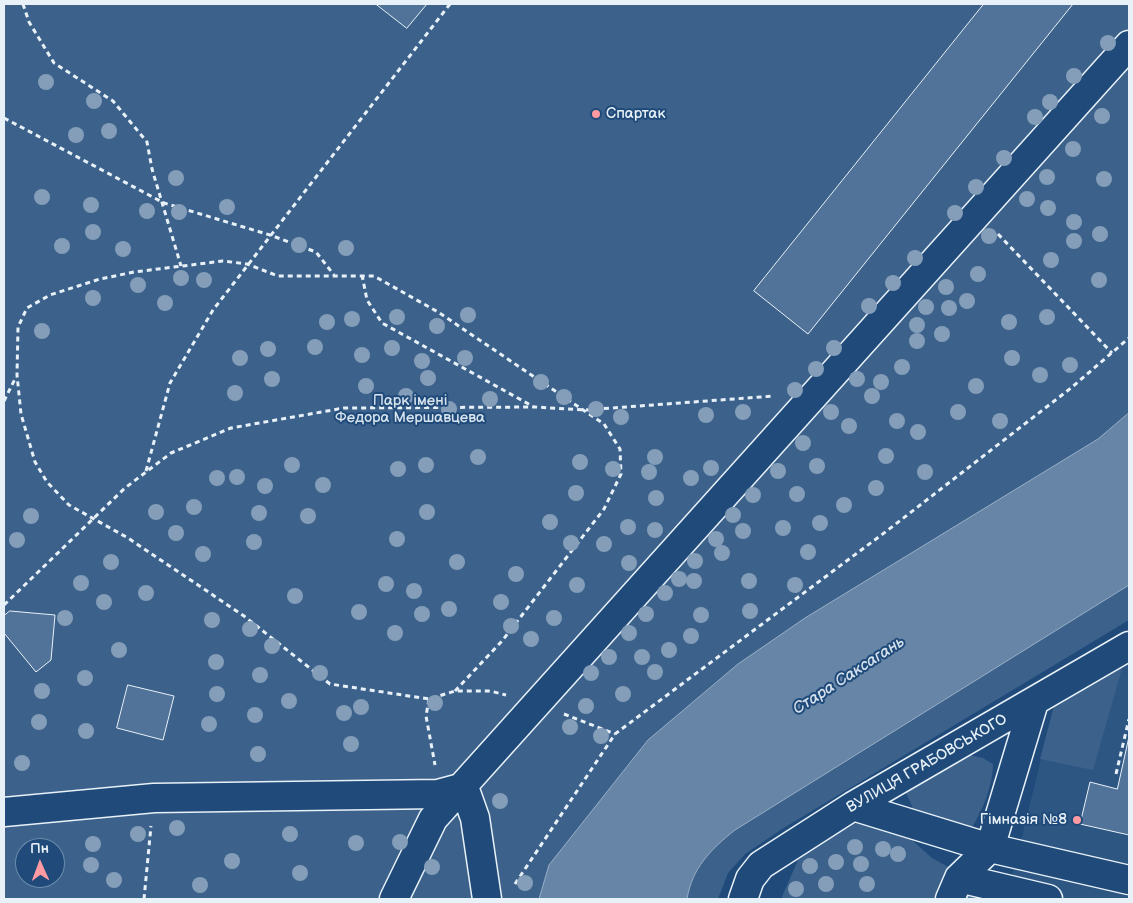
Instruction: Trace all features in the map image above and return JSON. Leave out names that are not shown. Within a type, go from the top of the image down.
[{"type":"street","points":[[394,899],[433,819],[464,787],[1129,45]]},
{"type":"street","name":"ВУЛИЦЯ ГРАБОВСЬКОГО","points":[[743,899],[750,879],[761,865],[853,806],[1129,646]]},
{"type":"street","points":[[954,889],[990,848],[1034,702]]},
{"type":"street","points":[[464,787],[499,895]]},
{"type":"street","points":[[4,812],[154,798],[438,794],[464,787]]},
{"type":"street","points":[[853,806],[990,848],[1129,880]]},
{"type":"street","points":[[954,889],[1048,899]]},
{"type":"path","points":[[24,4],[29,22],[54,63],[113,101],[147,142],[152,169],[182,266]]},
{"type":"path","points":[[146,472],[170,383],[213,310],[450,4]]},
{"type":"path","points":[[4,118],[164,203],[316,252],[334,275]]},
{"type":"path","points":[[978,214],[1011,245],[1112,353]]},
{"type":"path","points":[[438,794],[434,756],[426,716],[430,699],[330,684],[244,616],[128,538],[69,505],[47,482],[35,462],[20,414],[16,375],[18,327],[27,308],[50,295],[100,279],[223,261],[248,264],[278,276],[374,276],[414,297],[604,424],[620,449],[621,474],[604,509],[502,641],[455,691]]},
{"type":"path","points":[[362,276],[367,300],[382,323],[534,407]]},
{"type":"path","points":[[499,895],[615,734],[896,524],[1071,388],[1129,338]]},
{"type":"path","points":[[4,400],[16,375]]},
{"type":"path","points":[[4,605],[124,488],[171,453],[231,428],[344,408],[534,407],[585,410],[817,393]]},
{"type":"path","points":[[1116,774],[1129,719]]},
{"type":"path","points":[[144,899],[154,798]]},
{"type":"shaded area","name":"Гімназія №8","points":[[1129,663],[1129,899],[940,899],[1011,881],[1055,702]]},
{"type":"green space","name":"Парк імені Федора Мершавцева","points":[[4,4],[1129,4],[1129,413],[1098,439],[738,664],[648,740],[549,865],[539,899],[4,899]]},
{"type":"green space","points":[[1129,585],[1129,620],[782,829],[745,854],[728,873],[718,899],[687,899],[693,878],[704,860],[718,844],[735,830]]},
{"type":"green space","points":[[1123,665],[1093,770],[1040,759],[1055,702]]},
{"type":"green space","points":[[969,755],[983,758],[993,764],[993,772],[986,798],[970,830],[914,811],[904,788],[949,759]]},
{"type":"green space","points":[[860,820],[904,833],[932,858],[950,868],[940,899],[781,899],[798,860]]},
{"type":"water","name":"Стара Саксагань","points":[[1129,413],[1129,585],[735,830],[718,844],[704,860],[693,878],[687,899],[539,899],[549,865],[648,740],[738,664],[805,618],[1098,439]]},
{"type":"building","points":[[376,4],[427,4],[407,28]]},
{"type":"building","points":[[984,4],[1073,4],[808,334],[754,291]]},
{"type":"building","points":[[10,611],[55,615],[51,660],[36,672],[4,633],[4,616]]},
{"type":"building","points":[[128,685],[174,696],[163,740],[117,728]]},
{"type":"building","points":[[1129,737],[1129,835],[1080,824],[1090,782],[1117,789]]},
{"type":"building","points":[[968,894],[990,899],[967,899]]},
{"type":"place","name":"Спартак","points":[[596,114]]},
{"type":"place","name":"Гімназія №8","points":[[1077,820]]}]
